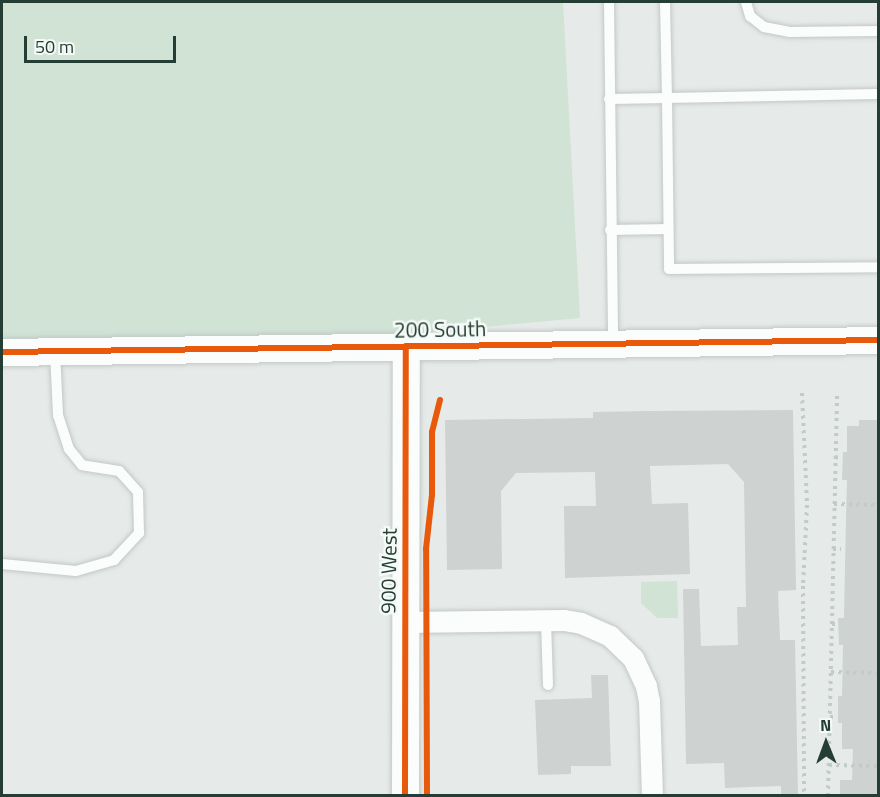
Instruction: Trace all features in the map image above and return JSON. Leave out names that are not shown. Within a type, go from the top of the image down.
[{"type":"street","name":"200 South","points":[[2,352],[879,340]]},
{"type":"street","name":"900 West","points":[[405,795],[406,346]]},
{"type":"street","name":"900 West","points":[[404,622],[546,621],[581,623],[610,636],[633,658],[644,679],[649,701],[652,795]]},
{"type":"lane","points":[[609,2],[613,342]]},
{"type":"lane","points":[[665,2],[669,269],[879,267]]},
{"type":"lane","points":[[746,2],[750,16],[764,27],[789,32],[879,32]]},
{"type":"lane","points":[[609,99],[879,94]]},
{"type":"lane","points":[[610,230],[668,229]]},
{"type":"lane","points":[[2,564],[76,571],[114,560],[139,533],[138,492],[119,471],[82,465],[69,449],[58,415],[55,351]]},
{"type":"lane","points":[[546,621],[548,685]]},
{"type":"path","points":[[802,393],[807,517],[804,586],[804,795]]},
{"type":"path","points":[[828,795],[837,393]]},
{"type":"path","points":[[835,457],[842,458]]},
{"type":"path","points":[[834,504],[879,505]]},
{"type":"path","points":[[833,549],[841,549]]},
{"type":"path","points":[[832,624],[839,624]]},
{"type":"path","points":[[831,672],[879,673]]},
{"type":"path","points":[[830,717],[837,717]]},
{"type":"path","points":[[829,765],[879,766]]},
{"type":"green space","points":[[2,2],[563,2],[580,318],[366,338],[2,340]]},
{"type":"green space","points":[[677,581],[678,618],[657,618],[641,603],[641,582]]},
{"type":"building","points":[[793,410],[796,590],[778,591],[780,640],[795,640],[798,795],[781,795],[781,786],[725,788],[724,763],[686,764],[683,589],[699,589],[701,646],[738,645],[737,607],[746,607],[744,482],[728,464],[650,466],[652,504],[688,503],[690,574],[565,578],[564,506],[596,506],[595,472],[516,473],[501,491],[502,569],[447,570],[445,420],[593,418],[593,412]]},
{"type":"building","points":[[859,420],[879,420],[879,795],[840,795],[840,780],[852,780],[853,749],[842,749],[842,723],[838,723],[838,696],[842,696],[843,645],[839,645],[838,618],[844,618],[847,480],[842,480],[843,452],[847,452],[847,426],[859,426]]},
{"type":"building","points":[[591,675],[608,675],[611,766],[571,766],[571,774],[538,775],[535,700],[592,698]]},
{"type":"cycle path","points":[[2,352],[878,340]]},
{"type":"cycle path","points":[[405,796],[406,346]]},
{"type":"cycle path","points":[[427,796],[426,549],[432,495],[432,432],[440,400]]}]
